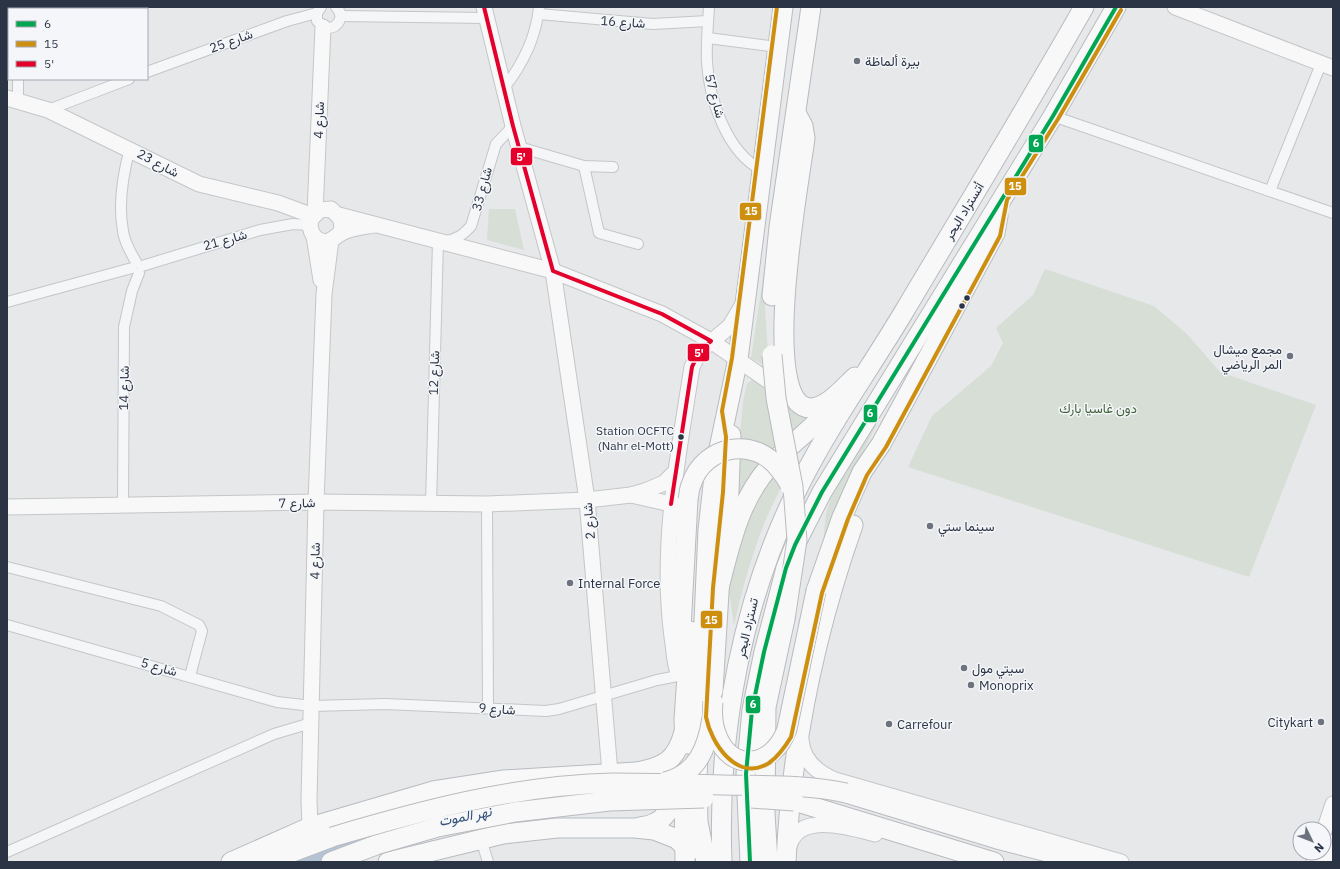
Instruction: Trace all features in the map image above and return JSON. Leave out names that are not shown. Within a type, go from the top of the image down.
[{"type":"highway","points":[[706,862],[698,822],[697,787],[708,530],[715,467],[728,412],[738,359],[783,7]]},
{"type":"highway","points":[[768,862],[765,813],[764,744],[766,707],[785,619],[797,540],[792,477],[776,398],[772,355],[771,336],[774,270],[811,7]]},
{"type":"highway","name":"أتستراد البحر","points":[[750,862],[746,774],[748,745],[764,652],[788,562],[822,492],[1001,198],[1053,116],[1116,7]]},
{"type":"highway","name":"أتستراد البحر","points":[[841,413],[901,316],[1083,8]]},
{"type":"highway","points":[[796,113],[803,126],[805,138],[787,275],[783,325],[790,390],[797,402],[807,408],[817,408],[856,377]]},
{"type":"highway","points":[[712,710],[716,734],[721,744],[731,754],[743,761],[759,761],[771,754],[779,746],[787,729],[816,591],[842,517],[862,472],[881,444],[995,233],[1001,198]]},
{"type":"highway","points":[[719,588],[738,520],[752,490],[770,466],[828,411],[856,377],[901,316]]},
{"type":"highway","points":[[658,784],[678,779],[694,766],[707,742],[712,710],[719,588],[729,492],[732,437],[728,412]]},
{"type":"highway","points":[[684,853],[684,726],[699,497],[711,447],[728,412]]},
{"type":"highway","name":"تستراد البحر","points":[[722,862],[724,767],[742,647],[751,607],[766,563],[789,508],[813,461],[841,413]]},
{"type":"highway","points":[[786,862],[790,803],[800,732],[821,628],[838,568],[881,444]]},
{"type":"highway","points":[[231,862],[310,827],[381,804],[434,791],[504,780],[636,772],[661,767],[676,750],[684,726],[678,674],[680,502],[703,464],[725,450],[735,448],[755,450],[774,461],[788,481],[794,499]]},
{"type":"highway","points":[[572,776],[649,778],[662,784],[669,798],[667,812],[657,823],[635,828]]},
{"type":"highway","points":[[266,862],[332,837],[409,814],[504,795],[613,783],[808,786],[829,789],[997,839],[1086,862]]},
{"type":"highway","points":[[331,862],[376,845],[438,827],[515,812],[609,801],[684,797],[794,801],[994,862]]},
{"type":"highway","points":[[388,862],[503,834],[557,828],[635,828],[664,833],[693,862]]},
{"type":"highway","points":[[1326,862],[1333,844]]},
{"type":"street","name":"شارع 57","points":[[709,7],[708,74],[724,128],[733,146],[762,170]]},
{"type":"street","points":[[1175,7],[1327,66],[1270,191]]},
{"type":"street","points":[[320,9],[317,21],[327,28],[338,24],[338,10],[485,12]]},
{"type":"street","name":"شارع 25","points":[[148,72],[320,9]]},
{"type":"street","name":"شارع 16","points":[[539,11],[652,24],[708,21]]},
{"type":"street","points":[[504,88],[526,54],[534,34],[539,11]]},
{"type":"street","name":"شارع 2","points":[[485,12],[513,126],[553,271],[587,500],[610,773]]},
{"type":"street","name":"شارع 4","points":[[310,827],[309,800],[316,502],[324,294],[319,219],[327,28]]},
{"type":"street","points":[[708,38],[777,47]]},
{"type":"street","points":[[12,99],[18,80]]},
{"type":"street","points":[[48,110],[127,80]]},
{"type":"street","name":"شارع 23","points":[[12,99],[48,110],[130,148],[199,184],[278,203],[319,219]]},
{"type":"street","points":[[1053,116],[1333,213]]},
{"type":"street","name":"شارع 33","points":[[440,241],[454,240],[463,235],[471,226],[496,144],[513,126]]},
{"type":"street","points":[[130,148],[124,174],[122,231],[137,267]]},
{"type":"street","points":[[519,148],[584,166],[614,167]]},
{"type":"street","points":[[584,166],[599,233],[638,244]]},
{"type":"street","points":[[377,225],[322,241],[319,219],[377,225],[553,271],[662,314],[711,341],[797,402]]},
{"type":"street","name":"شارع 4","points":[[319,219],[342,224],[335,237],[324,294]]},
{"type":"street","name":"شارع 21","points":[[7,302],[137,267],[260,230],[319,219]]},
{"type":"street","name":"شارع 12","points":[[431,504],[440,241]]},
{"type":"street","name":"شارع 14","points":[[123,504],[124,327],[137,267]]},
{"type":"street","points":[[631,495],[680,502],[676,471],[692,367],[699,352],[711,341],[719,337],[734,320],[747,290]]},
{"type":"street","points":[[631,495],[664,483],[676,471]]},
{"type":"street","name":"شارع 7","points":[[7,507],[316,502],[487,504],[587,500],[631,495]]},
{"type":"street","points":[[487,504],[488,708]]},
{"type":"street","points":[[7,567],[161,606],[199,625],[202,630],[190,676]]},
{"type":"street","name":"شارع 5","points":[[7,625],[277,702],[312,706]]},
{"type":"street","name":"شارع 9","points":[[312,706],[385,704],[546,711],[559,709],[678,674]]},
{"type":"street","points":[[7,852],[274,734],[311,723]]},
{"type":"street","points":[[800,732],[801,748],[807,760],[823,774],[835,780],[1121,862]]},
{"type":"street","points":[[1327,821],[1333,804]]},
{"type":"street","points":[[786,862],[788,848],[794,837],[807,826],[819,824],[873,834],[967,862]]},
{"type":"street","points":[[481,839],[488,862]]},
{"type":"green space","points":[[489,209],[515,209],[524,250],[487,240]]},
{"type":"green space","points":[[768,245],[765,308],[769,368],[751,358]]},
{"type":"green space","name":"دون غاسيا بارك","points":[[1045,269],[1154,306],[1187,334],[1220,372],[1316,405],[1249,577],[908,467],[932,416],[991,366],[1003,343],[996,328],[1033,295]]},
{"type":"green space","points":[[754,378],[816,413],[733,519],[743,401],[747,384]]},
{"type":"green space","points":[[877,424],[854,470],[823,543],[826,514],[831,497],[869,430]]},
{"type":"green space","points":[[774,469],[781,488],[759,537],[734,625],[728,584],[737,534]]},
{"type":"waterway","name":"نهر الموت","points":[[298,862],[312,855],[378,837]]},
{"type":"transit line","name":"5'","points":[[484,7],[513,126],[553,271],[662,314],[711,341],[699,352],[692,367],[671,504]]},
{"type":"transit line","name":"15","points":[[777,7],[732,358],[722,411],[726,437],[723,492],[713,588],[706,717],[713,738],[727,757],[736,764],[746,768],[757,768],[769,763],[782,751],[791,737],[822,593],[848,519],[867,475],[886,447],[1000,236],[1007,200],[1058,119],[1121,10]]},
{"type":"transit line","name":"6","points":[[750,862],[746,774],[752,710],[764,652],[786,568],[795,545],[822,492],[1053,116],[1116,7]]},
{"type":"place","name":"بيرة ألماظة","points":[[857,61]]},
{"type":"place","name":"مجمع ميشال المر الرياضي","points":[[1290,356]]},
{"type":"place","name":"Station OCFTC (Nahr el-Mott)","points":[[681,437]]},
{"type":"place","name":"سينما ستي","points":[[930,526]]},
{"type":"place","name":"Internal Force","points":[[570,583]]},
{"type":"place","name":"سيتي مول","points":[[964,668]]},
{"type":"place","name":"Monoprix","points":[[971,685]]},
{"type":"place","name":"Citykart","points":[[1321,722]]},
{"type":"place","name":"Carrefour","points":[[889,724]]}]
